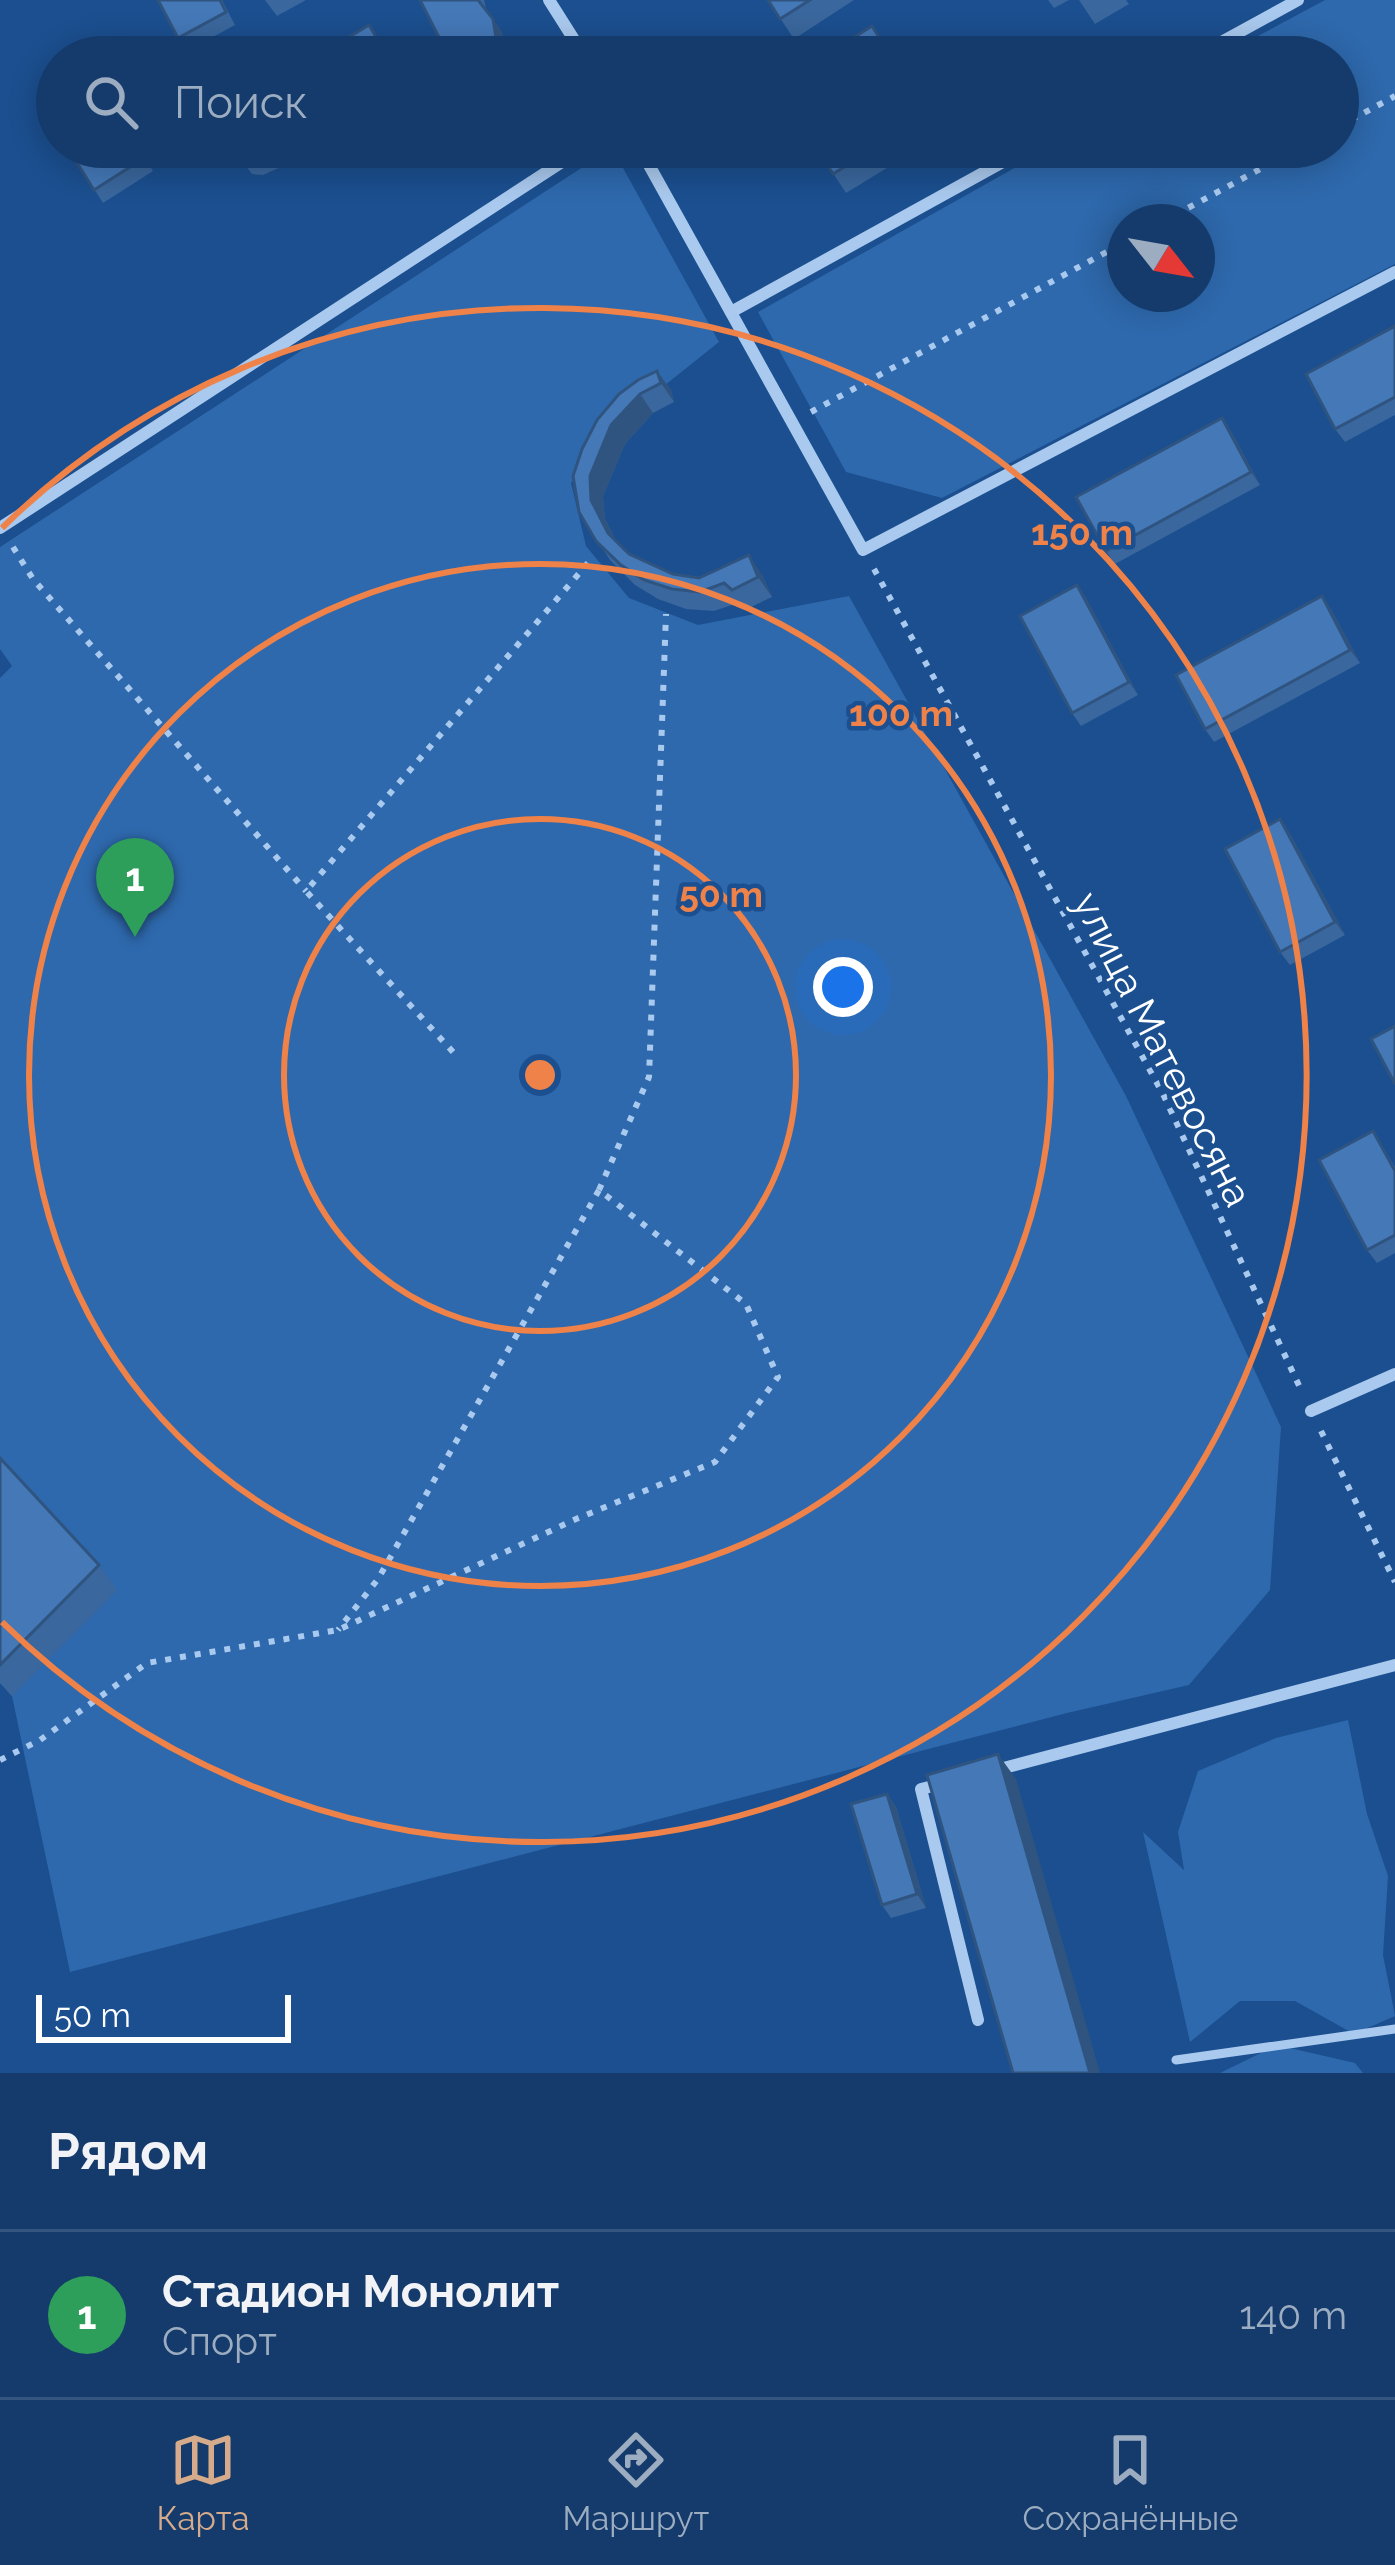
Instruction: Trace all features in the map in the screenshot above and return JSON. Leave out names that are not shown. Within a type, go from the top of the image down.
[{"type":"street","points":[[549,0],[571,36]]},
{"type":"street","points":[[1232,36],[1298,0]]},
{"type":"street","points":[[0,528],[552,168]]},
{"type":"street","points":[[651,168],[863,550],[1395,272]]},
{"type":"street","points":[[731,311],[992,168]]},
{"type":"street","points":[[1311,1411],[1395,1374]]},
{"type":"street","points":[[985,1772],[1395,1665]]},
{"type":"street","points":[[964,1778],[921,1789],[978,2020]]},
{"type":"lane","points":[[1176,2060],[1395,2029]]},
{"type":"path","points":[[1359,116],[1395,96]]},
{"type":"path","points":[[1195,204],[1262,168]]},
{"type":"path","points":[[792,422],[1107,252]]},
{"type":"path","points":[[0,547],[9,541],[33,579],[453,1052]]},
{"type":"path","name":"улица Матевосяна","points":[[863,550],[1163,1094],[1395,1582]]},
{"type":"path","points":[[306,891],[589,563]]},
{"type":"path","points":[[338,1630],[378,1579],[599,1190],[649,1076],[666,614]]},
{"type":"path","points":[[0,1760],[40,1740],[147,1663],[338,1630],[576,1519],[716,1462],[778,1377],[746,1304],[599,1190]]},
{"type":"shaded area","points":[[1325,0],[1395,0],[1395,264],[942,498],[846,472],[758,312],[1015,168],[1359,168],[1359,36],[1258,36]]},
{"type":"shaded area","points":[[581,168],[623,168],[719,342],[625,417],[571,483],[586,546],[629,598],[698,625],[849,596],[1126,1096],[1281,1427],[1270,1590],[1189,1685],[70,1972],[12,1696],[0,1683],[0,678],[12,666],[0,649],[0,547]]},
{"type":"shaded area","points":[[1348,1720],[1367,1814],[1388,1876],[1383,1955],[1395,2016],[1354,2034],[1295,2001],[1240,2001],[1190,2042],[1143,1832],[1184,1870],[1178,1832],[1198,1771],[1276,1738]]},
{"type":"shaded area","points":[[1277,2045],[1355,2063],[1363,2073],[1220,2073]]},
{"type":"building","points":[[158,0],[220,0],[226,12],[177,36]]},
{"type":"building","points":[[420,0],[478,0],[493,19],[496,36],[438,36]]},
{"type":"building","points":[[768,0],[810,0],[780,19]]},
{"type":"building","points":[[369,25],[376,36],[351,36]]},
{"type":"building","points":[[872,26],[878,36],[856,36]]},
{"type":"building","points":[[80,168],[128,168],[94,190]]},
{"type":"building","points":[[1395,326],[1395,397],[1335,429],[1306,374]]},
{"type":"building","points":[[657,371],[661,383],[640,394],[611,425],[590,476],[591,500],[608,533],[629,554],[673,574],[699,578],[749,555],[758,577],[732,590],[724,583],[700,592],[644,580],[596,541],[579,512],[573,476],[597,420],[619,394]]},
{"type":"building","points":[[1222,418],[1251,472],[1106,551],[1076,497]]},
{"type":"building","points":[[1077,585],[1129,682],[1072,713],[1020,616]]},
{"type":"building","points":[[1322,596],[1350,650],[1205,729],[1176,675]]},
{"type":"building","points":[[1280,819],[1335,922],[1280,952],[1225,849]]},
{"type":"building","points":[[1395,1026],[1395,1084],[1371,1039]]},
{"type":"building","points":[[1373,1131],[1395,1171],[1395,1235],[1367,1250],[1319,1160]]},
{"type":"building","points":[[0,1458],[99,1565],[0,1665]]},
{"type":"building","points":[[998,1754],[1090,2073],[1013,2073],[927,1775]]},
{"type":"building","points":[[887,1794],[917,1894],[882,1905],[851,1804]]},
{"type":"place","name":"Стадион Монолит","points":[[135,937]]}]
